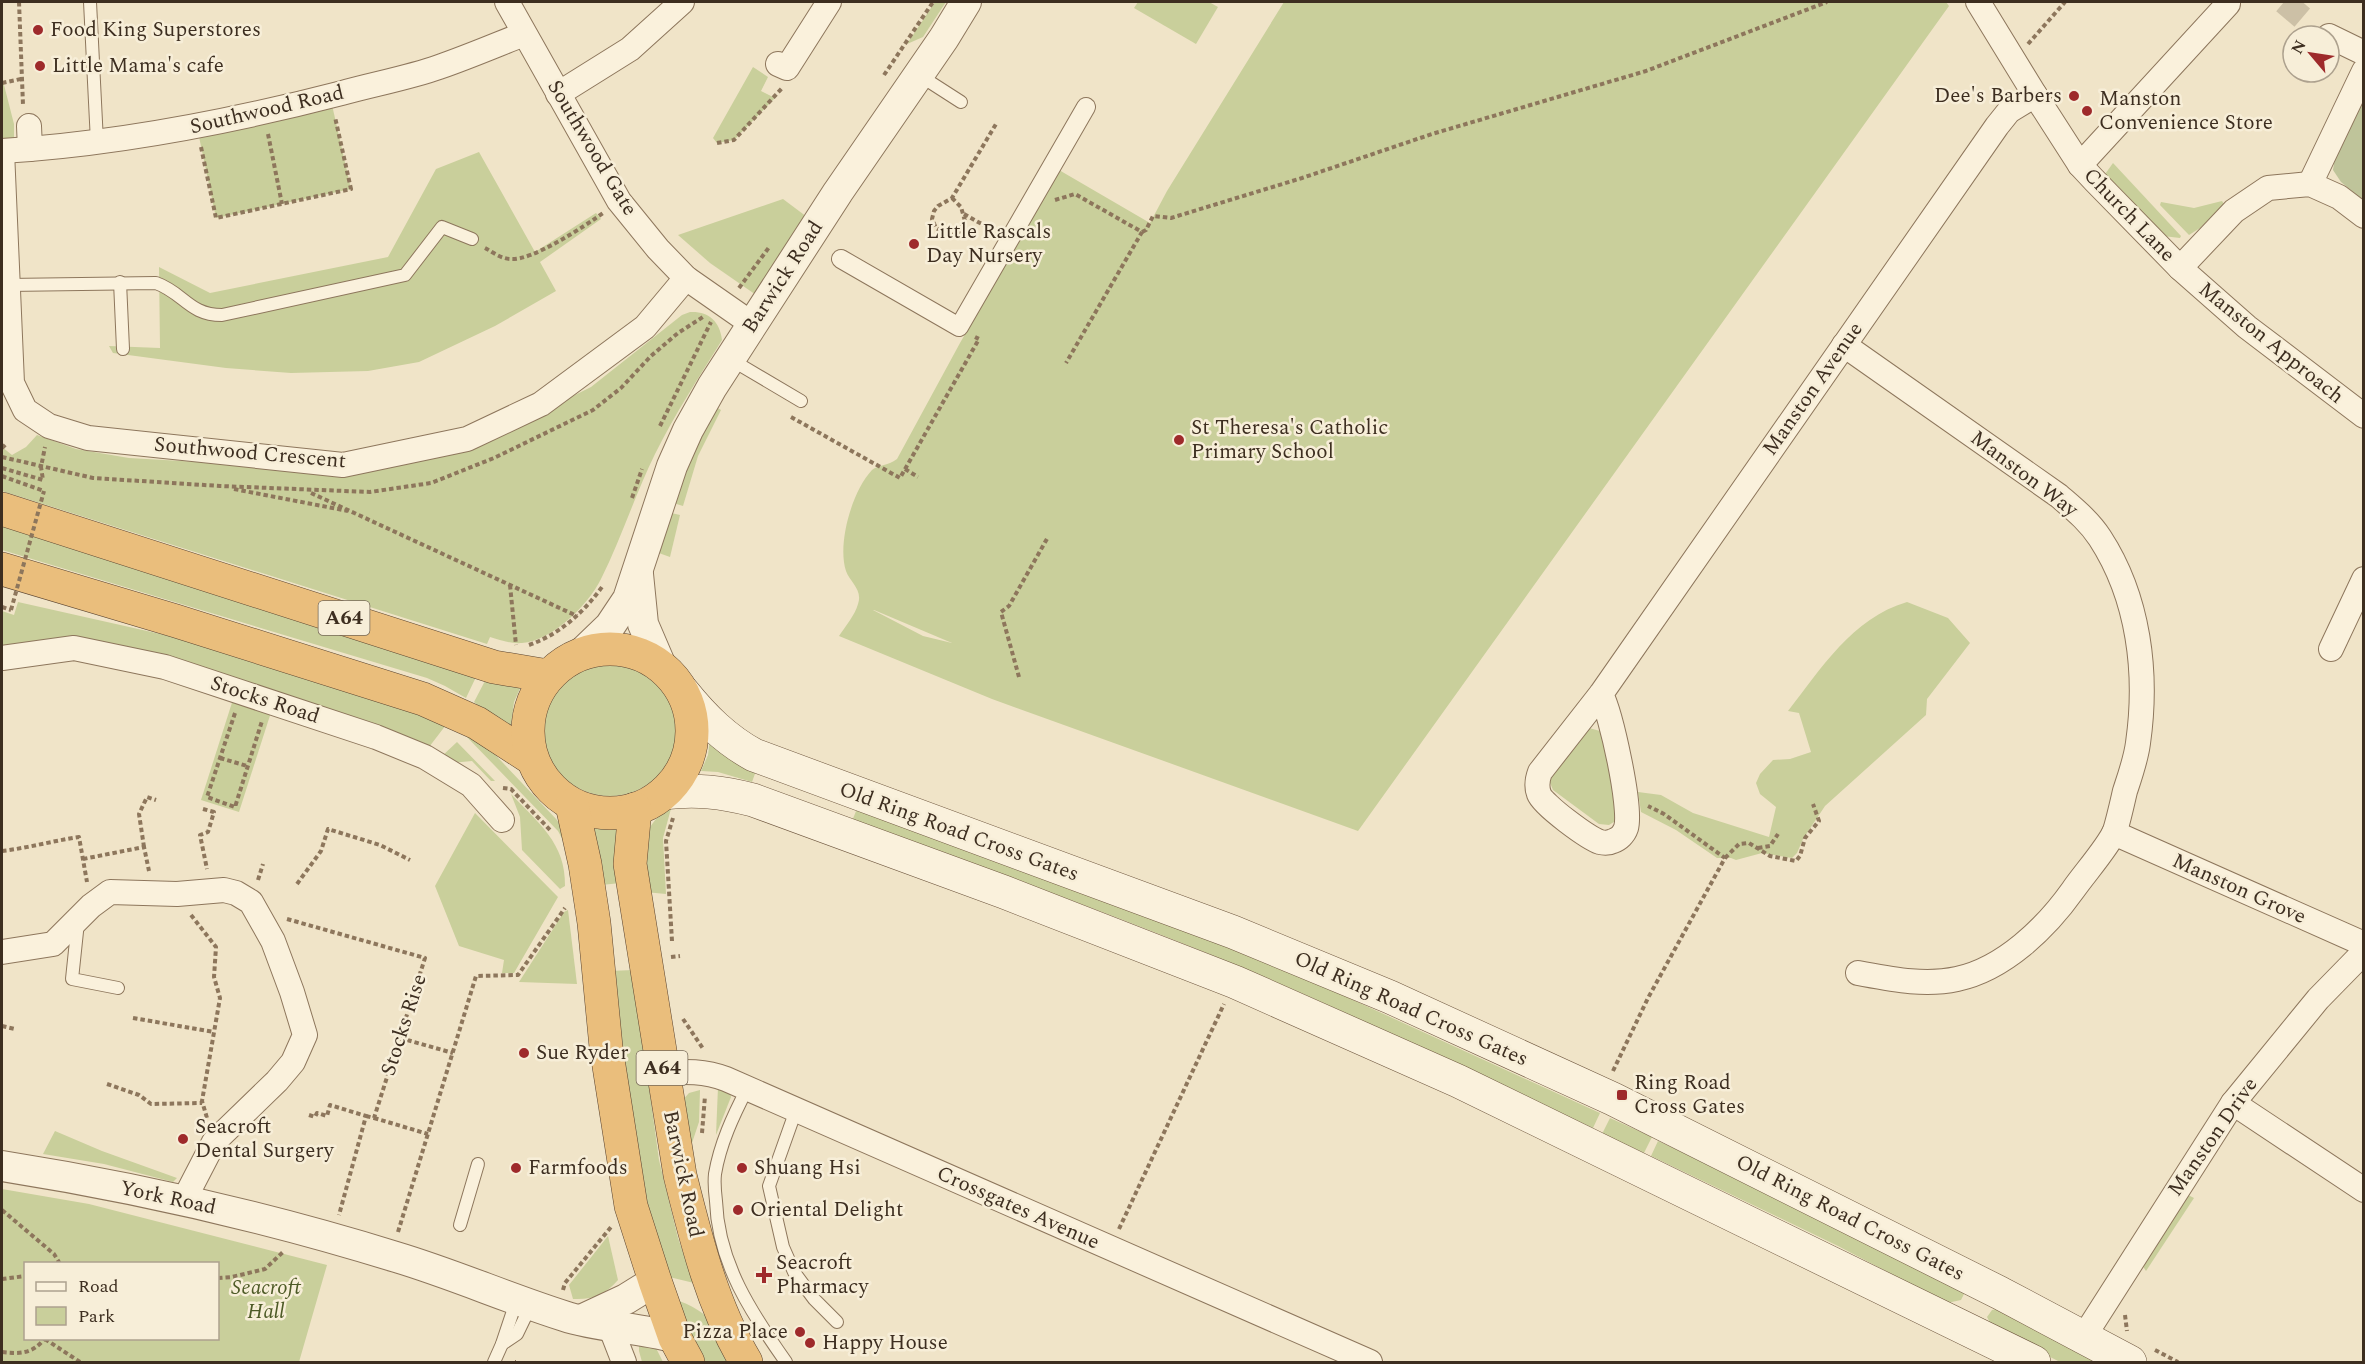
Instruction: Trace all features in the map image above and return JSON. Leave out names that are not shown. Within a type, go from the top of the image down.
[{"type":"highway","name":"A64","points":[[2,509],[503,657],[548,676]]},
{"type":"highway","name":"A64","points":[[2,569],[187,624],[423,699],[477,723],[531,758],[550,788],[572,805],[592,812],[614,813],[635,809],[651,802],[670,802],[690,752],[692,727],[683,692],[661,666],[637,653],[610,648],[583,652],[564,662],[548,676],[534,698],[527,724],[531,758]]},
{"type":"highway","name":"A64","points":[[572,805],[585,864],[606,1047],[632,1206],[655,1281]]},
{"type":"highway","name":"Barwick Road","points":[[635,809],[630,864],[671,1132],[692,1224],[725,1321]]},
{"type":"highway","points":[[655,1281],[692,1290],[725,1321]]},
{"type":"highway","name":"York Road","points":[[655,1281],[682,1350]]},
{"type":"highway","name":"A64","points":[[725,1321],[746,1362]]},
{"type":"main road","name":"Old Ring Road Cross Gates","points":[[683,692],[700,713],[732,743],[754,756],[1233,932],[1390,998],[1602,1094],[1982,1284],[2084,1338],[2137,1349]]},
{"type":"main road","name":"Old Ring Road Cross Gates","points":[[670,802],[692,790],[717,791],[753,800],[1004,892],[1235,982],[1458,1081],[2034,1362]]},
{"type":"main road","points":[[1960,1325],[1982,1284]]},
{"type":"street","name":"Southwood Gate","points":[[507,2],[619,201],[658,249],[686,278],[752,324]]},
{"type":"street","points":[[558,94],[630,49],[682,2]]},
{"type":"street","points":[[783,66],[829,2]]},
{"type":"street","name":"Barwick Road","points":[[583,652],[610,626],[628,599],[672,466],[688,429],[752,324],[966,2]]},
{"type":"street","name":"Church Lane","points":[[1978,2],[2080,165],[2181,268],[2234,211],[2268,188],[2310,184]]},
{"type":"street","points":[[2080,165],[2228,4]]},
{"type":"street","name":"Southwood Road","points":[[2,151],[30,138],[97,142],[197,127],[438,68],[524,34]]},
{"type":"street","points":[[2341,42],[2364,53]]},
{"type":"street","points":[[2364,71],[2310,184],[2338,197],[2364,216]]},
{"type":"street","name":"Manston Avenue","points":[[1601,693],[1606,705],[1625,797],[1626,828],[1618,838],[1605,843],[1593,838],[1543,802],[1537,788],[1540,772],[1601,693],[1997,126],[2009,111],[2035,95]]},
{"type":"street","points":[[841,259],[959,327],[1086,107]]},
{"type":"street","name":"Southwood Crescent","points":[[2,151],[12,383],[25,410],[49,426],[88,438],[343,465],[467,439],[541,404],[645,327],[686,278]]},
{"type":"street","name":"Manston Approach","points":[[2181,268],[2247,327],[2364,416]]},
{"type":"street","name":"Manston Way","points":[[1844,345],[2060,496],[2081,514],[2100,538],[2118,573],[2141,645],[2142,693],[2138,744],[2114,833],[2061,907],[2033,937],[1999,962],[1959,979],[1907,982],[1858,974]]},
{"type":"street","name":"Barwick Road","points":[[638,572],[643,624],[661,666]]},
{"type":"street","points":[[2331,649],[2364,579]]},
{"type":"street","name":"Stocks Road","points":[[2,658],[74,648],[165,667],[376,737],[425,757],[471,784],[502,819]]},
{"type":"street","name":"Manston Grove","points":[[2114,833],[2364,944]]},
{"type":"street","points":[[2,952],[53,944],[85,912],[110,892],[165,894],[211,889],[224,890],[251,902],[273,941],[304,1035],[293,1062],[277,1082],[214,1142],[184,1200]]},
{"type":"street","name":"Manston Drive","points":[[2084,1338],[2233,1103],[2318,999],[2364,952]]},
{"type":"street","name":"Crossgates Avenue","points":[[663,1073],[705,1073],[726,1079],[1370,1362]]},
{"type":"street","points":[[2233,1103],[2364,1190]]},
{"type":"street","name":"York Road","points":[[2,1166],[184,1200],[391,1255],[566,1317],[610,1326],[652,1330],[682,1350]]},
{"type":"street","points":[[581,1320],[626,1299],[655,1281]]},
{"type":"street","points":[[610,1326],[624,1362]]},
{"type":"lane","points":[[90,2],[97,142]]},
{"type":"lane","points":[[918,75],[961,102]]},
{"type":"lane","points":[[7,285],[156,283],[168,287],[195,309],[208,315],[222,315],[405,275],[442,227],[472,239]]},
{"type":"lane","points":[[120,282],[123,349]]},
{"type":"lane","points":[[730,359],[801,401]]},
{"type":"lane","points":[[85,912],[72,979],[118,988]]},
{"type":"lane","name":"Barwick Road","points":[[747,1089],[723,1142],[715,1176],[716,1220],[731,1272],[746,1303],[786,1362]]},
{"type":"lane","points":[[796,1110],[769,1186],[783,1247],[794,1272],[814,1299],[837,1322]]},
{"type":"lane","points":[[460,1226],[478,1164]]},
{"type":"lane","points":[[494,1362],[524,1302]]},
{"type":"path","points":[[19,2],[23,108],[28,108],[30,138]]},
{"type":"path","points":[[1066,363],[1153,216],[1171,218],[1302,178],[1432,134],[1646,71],[1827,2]]},
{"type":"path","points":[[2035,36],[2065,2]]},
{"type":"path","points":[[717,144],[734,140],[782,90],[783,66]]},
{"type":"path","points":[[2,83],[21,79]]},
{"type":"path","points":[[197,127],[216,218],[351,189],[330,96]]},
{"type":"path","points":[[263,112],[282,204]]},
{"type":"path","points":[[952,198],[959,203],[965,221],[959,232],[950,236],[933,223],[934,211],[952,198],[996,124]]},
{"type":"path","points":[[1029,208],[1041,214],[1048,202],[1075,194],[1142,232]]},
{"type":"path","points":[[964,214],[1010,240]]},
{"type":"path","points":[[472,239],[500,256],[510,259],[523,258],[537,254],[599,216]]},
{"type":"path","points":[[935,238],[940,230]]},
{"type":"path","points":[[657,431],[720,302]]},
{"type":"path","points":[[788,415],[900,478],[979,339],[959,327]]},
{"type":"path","points":[[2,468],[43,480],[41,467],[49,426]]},
{"type":"path","points":[[2,448],[7,443]]},
{"type":"path","points":[[299,460],[307,491],[577,616]]},
{"type":"path","points":[[630,509],[635,486],[644,464]]},
{"type":"path","points":[[905,469],[918,477]]},
{"type":"path","points":[[2,476],[44,491],[11,610],[2,607]]},
{"type":"path","points":[[220,486],[354,513]]},
{"type":"path","points":[[1019,677],[1001,612],[1009,606],[1048,537]]},
{"type":"path","points":[[510,585],[503,657],[541,640],[577,616],[605,584]]},
{"type":"path","points":[[242,692],[207,798],[235,807],[268,701]]},
{"type":"path","points":[[220,758],[248,766]]},
{"type":"path","points":[[471,784],[511,789],[555,835]]},
{"type":"path","points":[[156,800],[147,797],[139,814],[144,847],[165,894],[216,947],[214,977],[220,998],[202,1104],[214,1142]]},
{"type":"path","points":[[1625,797],[1664,814],[1725,858]]},
{"type":"path","points":[[670,802],[666,841],[673,967]]},
{"type":"path","points":[[1602,1094],[1648,998],[1725,858],[1739,844],[1749,843],[1770,856],[1796,861],[1806,838],[1819,821],[1813,804]]},
{"type":"path","points":[[203,809],[214,812],[208,832],[200,835],[211,889]]},
{"type":"path","points":[[297,884],[321,851],[328,829],[380,845],[410,860]]},
{"type":"path","points":[[1756,848],[1770,846],[1778,834]]},
{"type":"path","points":[[2,851],[34,848],[41,843],[79,837],[83,859],[85,912]]},
{"type":"path","points":[[83,859],[144,847]]},
{"type":"path","points":[[391,1255],[476,976],[518,975],[563,909],[573,905]]},
{"type":"path","name":"Stocks Rise","points":[[286,919],[425,958],[374,1118]]},
{"type":"path","points":[[672,957],[680,956]]},
{"type":"path","points":[[1110,1248],[1235,982]]},
{"type":"path","points":[[682,1017],[706,1054],[704,1124],[700,1142]]},
{"type":"path","points":[[133,1018],[214,1032]]},
{"type":"path","points":[[2,1026],[15,1029]]},
{"type":"path","points":[[400,1038],[453,1053]]},
{"type":"path","points":[[107,1084],[139,1095],[151,1104],[202,1104]]},
{"type":"path","points":[[309,1115],[315,1117],[317,1113],[327,1116],[330,1105],[428,1134]]},
{"type":"path","points":[[219,1278],[265,1269],[318,1236],[366,1116]]},
{"type":"path","points":[[2,1210],[54,1254],[59,1262]]},
{"type":"path","points":[[562,1293],[565,1283],[612,1227]]},
{"type":"path","points":[[2,1279],[24,1276]]},
{"type":"path","points":[[2125,1311],[2126,1327],[2137,1349],[2178,1362]]},
{"type":"path","points":[[2,1352],[26,1352],[37,1349],[44,1340]]},
{"type":"path","points":[[47,1340],[80,1362]]},
{"type":"green space","points":[[935,2],[946,2],[923,37],[907,44]]},
{"type":"green space","points":[[1138,2],[1209,2],[1218,7],[1196,44],[1134,8]]},
{"type":"green space","name":"St Theresa's Catholic Primary School","points":[[1284,2],[1946,2],[1949,6],[1358,831],[992,699],[839,636],[855,612],[859,599],[859,594],[846,571],[843,547],[848,518],[858,491],[872,470],[897,459],[1059,170],[1150,223],[1167,191]],"holes":[[[873,610],[952,643],[923,636]]]},
{"type":"green space","points":[[2,52],[3,81],[14,124],[14,140],[2,140]]},
{"type":"green space","points":[[753,67],[768,77],[761,91],[775,98],[734,140],[717,143],[713,138]]},
{"type":"green space","points":[[2363,95],[2363,200],[2341,182],[2333,170],[2335,157]]},
{"type":"green space","points":[[330,96],[351,189],[216,218],[197,127]]},
{"type":"green space","points":[[479,152],[535,252],[596,213],[601,219],[540,262],[556,291],[495,326],[419,362],[368,371],[291,373],[226,368],[113,353],[109,346],[160,348],[159,267],[210,293],[388,257],[436,169]]},
{"type":"green space","points":[[2113,163],[2181,236],[2180,238],[2163,236],[2103,177]]},
{"type":"green space","points":[[783,199],[811,220],[759,297],[710,263],[678,235]]},
{"type":"green space","points":[[2222,201],[2224,204],[2200,228],[2189,235],[2160,205],[2161,202],[2194,208]]},
{"type":"green space","points":[[690,312],[702,313],[712,318],[719,327],[722,340],[655,454],[595,589],[568,620],[557,629],[533,641],[514,643],[490,637],[487,644],[2,491],[2,447],[12,455],[26,447],[37,435],[76,449],[129,458],[371,472],[481,442],[591,387],[682,315]]},
{"type":"green space","points":[[716,407],[721,410],[698,456],[683,506],[670,502],[677,482]]},
{"type":"green space","points":[[667,512],[680,515],[670,557],[656,552]]},
{"type":"green space","points":[[2,524],[476,677],[466,698],[427,678],[2,550]]},
{"type":"green space","points":[[18,602],[196,642],[449,721],[426,751],[166,661],[2,650],[2,611],[14,615]]},
{"type":"green space","points":[[1907,602],[1948,618],[1970,643],[1927,699],[1926,715],[1825,806],[1792,858],[1762,853],[1736,860],[1717,858],[1676,830],[1641,812],[1638,792],[1661,795],[1693,813],[1769,837],[1776,807],[1760,794],[1756,783],[1760,774],[1773,760],[1790,759],[1811,752],[1799,713],[1788,711],[1826,662],[1854,632],[1887,610]]},
{"type":"green space","points":[[610,662],[636,667],[657,682],[672,703],[677,729],[672,755],[657,776],[636,791],[610,796],[584,791],[563,776],[548,755],[543,729],[548,703],[563,682],[584,667]]},
{"type":"green space","points":[[486,679],[522,684],[514,702],[510,734],[474,702]]},
{"type":"green space","points":[[236,690],[274,703],[239,812],[201,800]]},
{"type":"green space","points":[[1589,728],[1605,734],[1617,820],[1609,825],[1599,824],[1553,790],[1549,780],[1550,775]]},
{"type":"green space","points":[[464,734],[486,745],[557,820],[564,832],[564,842],[558,831]]},
{"type":"green space","points":[[710,738],[757,768],[752,782],[718,772],[701,771],[708,755]]},
{"type":"green space","points":[[457,742],[495,781],[491,781],[472,761],[451,763],[441,757]]},
{"type":"green space","points":[[511,794],[540,825],[555,846],[564,871],[565,886],[560,889],[522,850],[520,817]]},
{"type":"green space","points":[[859,804],[1120,901],[1316,983],[1600,1113],[1593,1128],[1258,974],[1076,902],[852,821]]},
{"type":"green space","points":[[672,805],[663,838],[666,894],[645,892],[644,843],[652,824]]},
{"type":"green space","points":[[475,813],[558,897],[514,973],[502,973],[504,960],[459,946],[435,886]]},
{"type":"green space","points":[[623,825],[621,883],[601,885],[590,827]]},
{"type":"green space","points":[[568,910],[577,984],[519,982],[564,912]]},
{"type":"green space","points":[[633,970],[659,1160],[678,1238],[694,1283],[661,1275],[652,1245],[610,971]]},
{"type":"green space","points":[[718,1087],[730,1092],[731,1097],[716,1135]]},
{"type":"green space","points":[[700,1090],[699,1122],[691,1146],[682,1101],[689,1093]]},
{"type":"green space","points":[[1610,1118],[1652,1137],[1644,1153],[1602,1134]]},
{"type":"green space","points":[[55,1131],[177,1178],[173,1182],[104,1164],[43,1154]]},
{"type":"green space","points":[[1658,1141],[1965,1292],[1961,1300],[1947,1303],[1838,1246],[1651,1156]]},
{"type":"green space","name":"Seacroft Hall","points":[[2,1189],[89,1204],[327,1265],[299,1362],[2,1362]]},
{"type":"green space","points":[[2188,1195],[2194,1198],[2146,1271],[2142,1265]]},
{"type":"green space","points":[[608,1236],[618,1280],[598,1296],[573,1299],[569,1285]]},
{"type":"green space","points":[[673,1299],[697,1309],[713,1323],[736,1362],[701,1362]]},
{"type":"green space","points":[[1997,1309],[2105,1362],[2060,1362],[1993,1328],[1987,1317],[1992,1310]]},
{"type":"green space","points":[[639,1338],[652,1340],[663,1362],[642,1362]]},
{"type":"tunnel","points":[[2284,2],[2310,24]]},
{"type":"place","name":"Food King Superstores","points":[[38,30]]},
{"type":"place","name":"Little Mama's cafe","points":[[40,66]]},
{"type":"place","name":"Dee's Barbers","points":[[2074,96]]},
{"type":"place","name":"Manston Convenience Store","points":[[2087,111]]},
{"type":"place","name":"Little Rascals Day Nursery","points":[[914,244]]},
{"type":"place","name":"St Theresa's Catholic Primary School","points":[[1179,440]]},
{"type":"place","name":"Sue Ryder","points":[[524,1053]]},
{"type":"place","name":"Ring Road Cross Gates","points":[[1622,1095]]},
{"type":"place","name":"Seacroft Dental Surgery","points":[[183,1139]]},
{"type":"place","name":"Farmfoods","points":[[516,1168]]},
{"type":"place","name":"Shuang Hsi","points":[[742,1168]]},
{"type":"place","name":"Oriental Delight","points":[[738,1210]]},
{"type":"place","name":"Seacroft Pharmacy","points":[[764,1275]]},
{"type":"place","name":"Pizza Place","points":[[800,1332]]},
{"type":"place","name":"Happy House","points":[[810,1343]]}]
